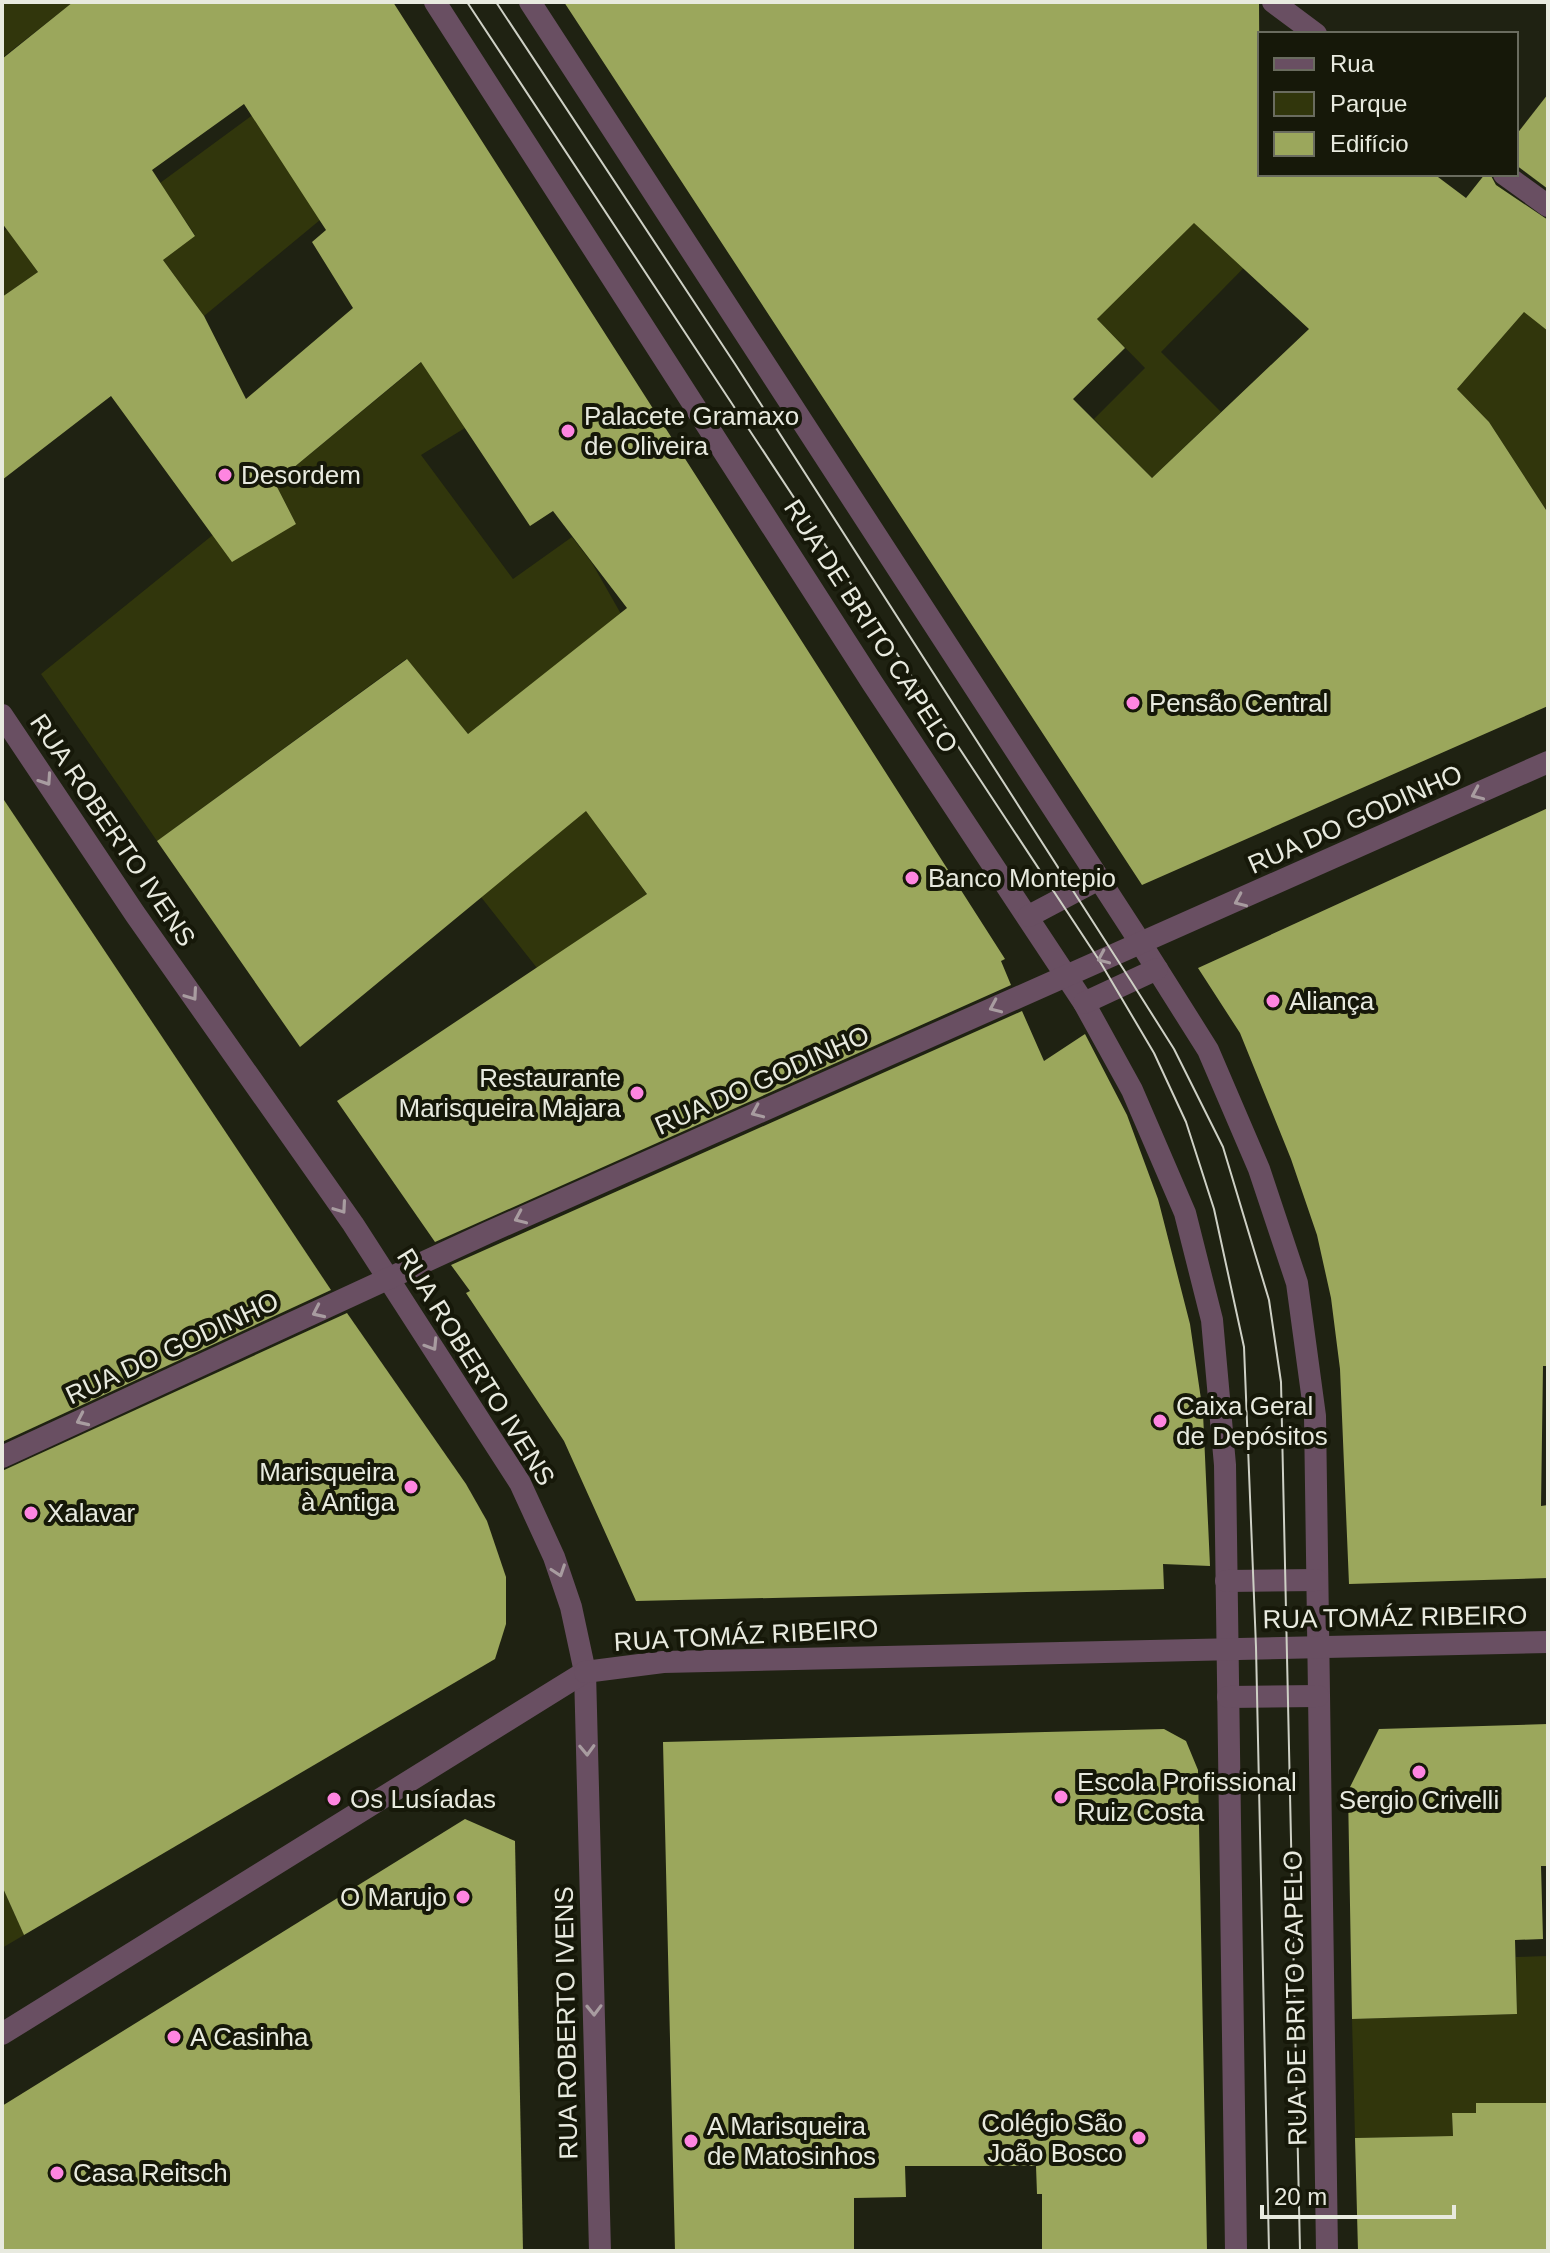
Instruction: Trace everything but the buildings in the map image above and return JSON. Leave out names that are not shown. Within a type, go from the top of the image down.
[{"type":"street","name":"RUA DE BRITO CAPELO","points":[[435,2],[865,671],[1084,1003],[1132,1090],[1185,1213],[1212,1320],[1225,1465],[1236,2251]]},
{"type":"street","name":"RUA DE BRITO CAPELO","points":[[530,2],[1208,1050],[1259,1169],[1297,1283],[1315,1416],[1327,2251]]},
{"type":"street","points":[[1273,2],[1313,32]]},
{"type":"street","points":[[1507,176],[1548,206]]},
{"type":"street","name":"RUA ROBERTO IVENS","points":[[2,715],[389,1279],[520,1483],[554,1557],[571,1607],[585,1672],[600,2251]]},
{"type":"street","name":"RUA DO GODINHO","points":[[2,1457],[389,1279],[1548,762]]},
{"type":"street","points":[[1029,916],[1099,879]]},
{"type":"street","points":[[1084,1003],[1157,969]]},
{"type":"street","points":[[1226,1581],[1317,1580]]},
{"type":"street","name":"RUA TOMÁZ RIBEIRO","points":[[2,2034],[585,1672],[663,1662],[1548,1642]]},
{"type":"street","points":[[1228,1697],[1318,1696]]},
{"type":"green space","points":[[2,2],[72,2],[72,3],[2,58]]},
{"type":"green space","points":[[280,95],[320,220],[204,316],[163,260],[195,235],[160,183]]},
{"type":"green space","points":[[1166,209],[1280,231],[1161,352],[1221,412],[1152,478],[1094,419],[1145,368],[1097,319]]},
{"type":"green space","points":[[7,229],[38,272],[2,297],[2,232]]},
{"type":"green space","points":[[1548,284],[1548,513],[1489,422],[1457,389]]},
{"type":"green space","points":[[429,356],[465,428],[421,455],[513,579],[572,537],[592,563],[621,614],[468,734],[406,659],[157,841],[41,674],[214,534],[296,524],[275,483]]},
{"type":"green space","points":[[566,752],[599,829],[647,894],[537,968],[481,897]]},
{"type":"green space","points":[[2,1886],[24,1935],[2,1948]]},
{"type":"green space","points":[[1548,1956],[1548,2103],[1476,2103],[1476,2113],[1452,2114],[1453,2136],[1355,2138],[1352,2019],[1517,2014],[1516,1957]]},
{"type":"tram line","points":[[467,2],[1099,960],[1154,1053],[1186,1122],[1214,1209],[1244,1347],[1256,1647],[1269,2251]]},
{"type":"tram line","points":[[496,2],[735,364],[1131,981],[1174,1049],[1223,1147],[1269,1300],[1281,1382],[1300,2251]]},
{"type":"place","name":"Palacete Gramaxo de Oliveira","points":[[568,431]]},
{"type":"place","name":"Desordem","points":[[225,475]]},
{"type":"place","name":"Pensão Central","points":[[1133,703]]},
{"type":"place","name":"Banco Montepio","points":[[912,878]]},
{"type":"place","name":"Aliança","points":[[1273,1001]]},
{"type":"place","name":"Restaurante Marisqueira Majara","points":[[637,1093]]},
{"type":"place","name":"Caixa Geral de Depósitos","points":[[1160,1421]]},
{"type":"place","name":"Marisqueira à Antiga","points":[[411,1487]]},
{"type":"place","name":"Xalavar","points":[[31,1513]]},
{"type":"place","name":"Sergio Crivelli","points":[[1419,1772]]},
{"type":"place","name":"Escola Profissional Ruiz Costa","points":[[1061,1797]]},
{"type":"place","name":"Os Lusíadas","points":[[334,1799]]},
{"type":"place","name":"O Marujo","points":[[463,1897]]},
{"type":"place","name":"A Casinha","points":[[174,2037]]},
{"type":"place","name":"Colégio São João Bosco","points":[[1139,2138]]},
{"type":"place","name":"A Marisqueira de Matosinhos","points":[[691,2141]]},
{"type":"place","name":"Casa Reitsch","points":[[57,2173]]}]
